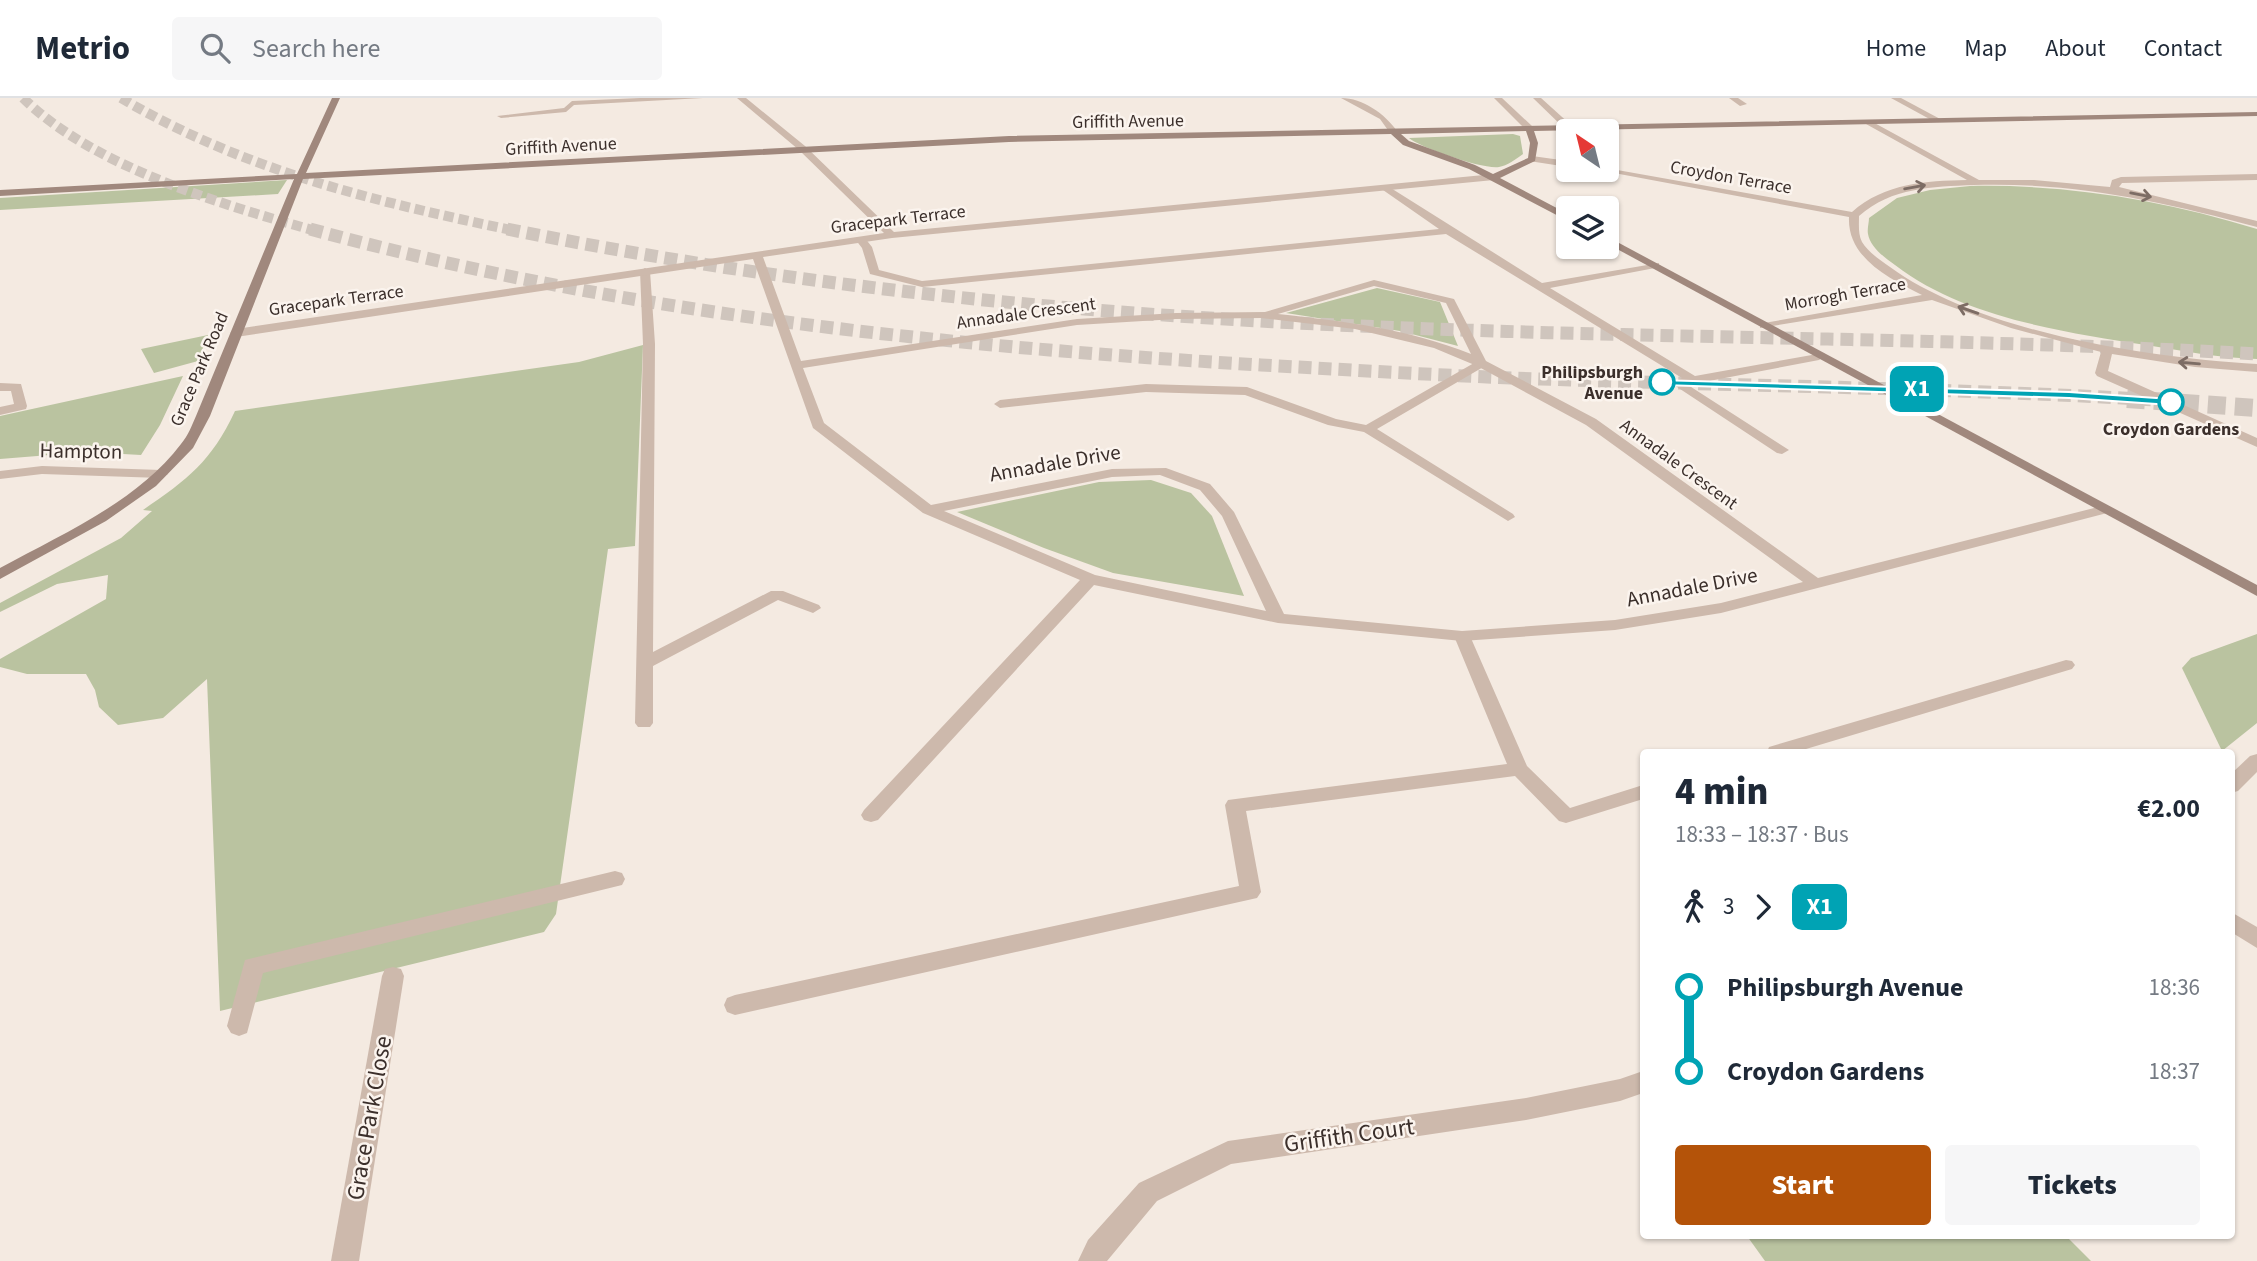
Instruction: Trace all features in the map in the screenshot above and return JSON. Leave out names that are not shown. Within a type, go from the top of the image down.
[{"type":"main road","name":"Grace Park Road","points":[[0,574],[119,505],[161,474],[188,445],[203,416],[300,176],[337,98]]},
{"type":"main road","name":"Griffith Avenue","points":[[1619,127],[2257,114]]},
{"type":"main road","points":[[1529,128],[1534,143],[1532,159]]},
{"type":"main road","name":"Griffith Avenue","points":[[0,193],[1009,139],[1556,128]]},
{"type":"main road","points":[[1393,131],[1406,144],[1494,177],[1556,211]]},
{"type":"main road","name":"Gracepark Terrace","points":[[1494,177],[1518,168],[1532,159]]},
{"type":"main road","points":[[1619,246],[2257,591]]},
{"type":"street","points":[[501,116],[566,110],[572,103],[699,98]]},
{"type":"street","points":[[741,98],[802,148],[892,235]]},
{"type":"street","points":[[1345,98],[1383,117],[1393,131]]},
{"type":"street","points":[[1498,98],[1529,128]]},
{"type":"street","points":[[1537,98],[1559,119]]},
{"type":"street","points":[[1733,98],[1743,104]]},
{"type":"street","points":[[1895,98],[1938,120]]},
{"type":"street","points":[[1869,122],[1977,182]]},
{"type":"street","points":[[1532,159],[1556,162]]},
{"type":"street","name":"Croydon Terrace","points":[[1619,173],[1854,215]]},
{"type":"street","name":"Gracepark Terrace","points":[[236,332],[892,235],[1494,177]]},
{"type":"street","points":[[2119,191],[2114,188],[2115,183],[2121,180],[2257,177]]},
{"type":"street","points":[[2257,224],[2197,207],[2119,191],[2023,181],[1912,187],[1881,196],[1854,215],[1855,237],[1864,252],[1892,274],[1932,297],[2009,324],[2107,350],[2169,361],[2257,368]]},
{"type":"street","points":[[1386,188],[1448,231],[1693,380]]},
{"type":"street","points":[[860,239],[867,247],[874,272],[922,284],[1448,231]]},
{"type":"street","name":"Annadale Drive","points":[[757,256],[818,425],[928,510],[1090,579],[1278,618],[1353,628],[1462,636],[1615,625],[1721,608],[2106,509]]},
{"type":"street","points":[[1541,287],[1655,265]]},
{"type":"street","points":[[644,723],[649,344],[645,271]]},
{"type":"street","name":"Annadale Crescent","points":[[1261,315],[1374,283],[1450,301],[1481,363]]},
{"type":"street","name":"Morrogh Terrace","points":[[1764,326],[1932,297]]},
{"type":"street","name":"Annadale Crescent","points":[[797,365],[1077,322],[1176,316],[1261,315],[1355,326],[1438,345],[1481,363],[1591,422],[1814,583]]},
{"type":"street","points":[[2107,350],[2101,373],[2257,443]]},
{"type":"street","points":[[1782,450],[1677,383],[1819,356]]},
{"type":"street","points":[[1368,429],[1481,363]]},
{"type":"street","points":[[0,387],[17,387],[21,406],[0,411]]},
{"type":"street","points":[[1000,404],[1146,388],[1247,391],[1333,422],[1368,429],[1508,517]]},
{"type":"street","name":"Hampton","points":[[0,475],[43,470],[161,474]]},
{"type":"street","name":"Annadale Drive","points":[[928,510],[1112,473],[1161,471],[1205,487],[1228,515],[1278,618]]},
{"type":"street","points":[[871,815],[1090,579]]},
{"type":"street","points":[[646,663],[777,594],[813,608]]},
{"type":"street","points":[[1462,636],[1519,769],[1566,816],[1640,793]]},
{"type":"street","points":[[1786,749],[2066,665]]},
{"type":"street","points":[[2235,782],[2257,761]]},
{"type":"street","points":[[735,1005],[1250,892],[1235,805],[1519,769]]},
{"type":"street","points":[[239,1026],[253,966],[615,878]]},
{"type":"street","points":[[2235,923],[2257,939]]},
{"type":"street","name":"Grace Park Close","points":[[345,1261],[393,976]]},
{"type":"street","name":"Griffith Court","points":[[1092,1261],[1098,1250],[1148,1192],[1228,1153],[1526,1110],[1620,1090],[1640,1083]]},
{"type":"green space","points":[[1513,134],[1520,136],[1523,154],[1499,167],[1452,157],[1409,138]]},
{"type":"green space","points":[[287,180],[278,194],[0,210],[0,198]]},
{"type":"green space","points":[[1970,186],[2043,188],[2115,196],[2187,210],[2257,229],[2257,359],[2215,356],[2082,334],[1983,310],[1922,283],[1887,259],[1869,239],[1869,218],[1897,198],[1930,190]]},
{"type":"green space","points":[[1377,288],[1440,302],[1458,346],[1400,331],[1286,313]]},
{"type":"green space","points":[[208,335],[198,361],[154,373],[141,349]]},
{"type":"green space","points":[[643,345],[635,546],[608,549],[556,914],[544,932],[220,1011],[207,679],[163,718],[118,725],[99,707],[95,690],[86,674],[27,674],[0,667],[0,659],[106,599],[108,575],[57,584],[0,612],[0,603],[121,538],[152,511],[143,510],[173,489],[207,457],[235,411],[579,362]]},
{"type":"green space","points":[[183,376],[160,425],[141,455],[87,452],[0,459],[0,416]]},
{"type":"green space","points":[[1151,480],[1191,493],[1212,516],[1244,596],[1113,573],[957,512],[1099,482]]},
{"type":"green space","points":[[2257,634],[2257,723],[2224,749],[2221,749],[2182,668],[2191,658]]},
{"type":"green space","points":[[1749,1239],[2069,1239],[2091,1261],[1765,1261]]},
{"type":"tunnel","points":[[23,98],[52,122],[122,164],[201,196],[316,231]]},
{"type":"tunnel","points":[[121,98],[215,146],[264,165],[362,195],[507,229]]},
{"type":"tunnel","points":[[310,229],[426,258],[662,304],[901,336],[1021,348],[1471,376],[2157,400]]},
{"type":"tunnel","points":[[507,229],[781,276],[965,298],[1149,314],[1496,331],[2003,343],[2257,354]]},
{"type":"tunnel","points":[[507,229],[516,231]]},
{"type":"tunnel","points":[[2127,399],[2257,408]]},
{"type":"bus line","name":"X1","points":[[1662,382],[2069,395],[2171,402]]},
{"type":"place","name":"Philipsburgh Avenue","points":[[1662,382]]},
{"type":"place","name":"Croydon Gardens","points":[[2171,402]]}]
